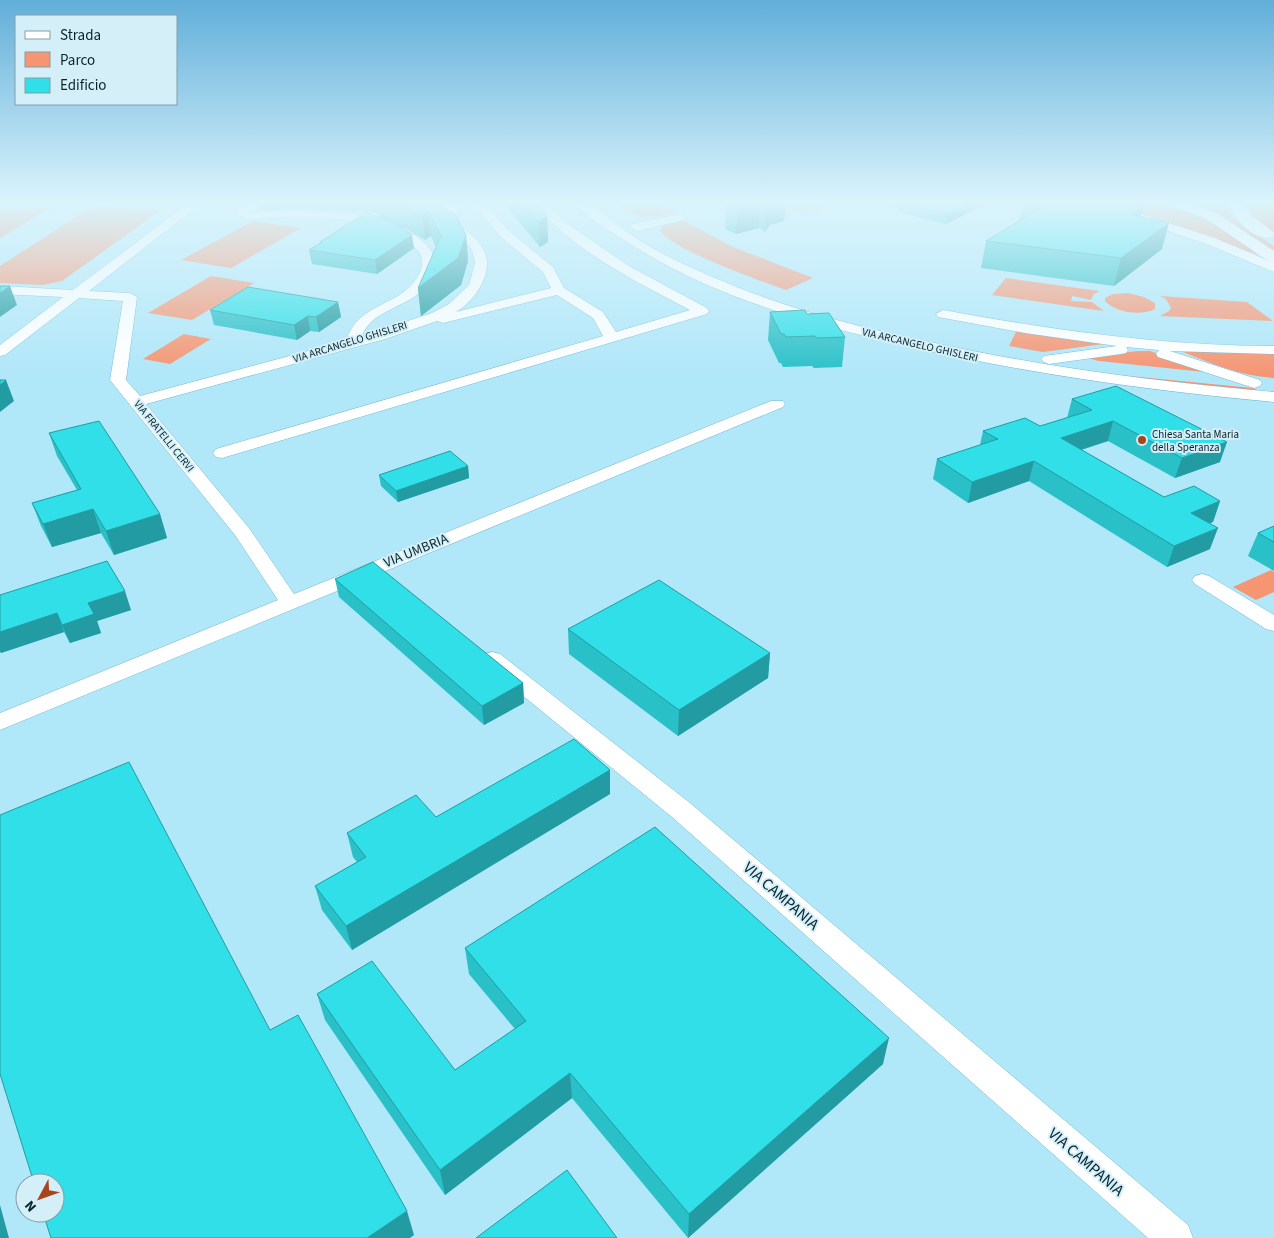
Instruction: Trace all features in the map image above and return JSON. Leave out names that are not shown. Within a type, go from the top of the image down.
[{"type":"street","points":[[0,352],[112,260]]},
{"type":"street","points":[[0,340],[117,260]]},
{"type":"street","points":[[353,343],[359,326],[364,320],[392,306],[417,288],[428,272],[429,260]]},
{"type":"street","name":"VIA ARCANGELO GHISLERI","points":[[136,402],[380,336],[437,316],[454,307],[475,286],[482,263],[481,260]]},
{"type":"street","points":[[536,260],[548,270],[559,290],[598,315],[612,338]]},
{"type":"street","points":[[222,453],[702,311],[624,269],[611,260]]},
{"type":"street","name":"VIA ARCANGELO GHISLERI","points":[[669,260],[712,282],[809,317],[874,335],[981,359],[1079,370],[1274,384]]},
{"type":"street","name":"VIA ARCANGELO GHISLERI","points":[[693,260],[728,276],[824,310],[891,327],[970,345],[1050,359],[1079,370],[1181,389],[1274,397]]},
{"type":"street","points":[[1255,260],[1274,268]]},
{"type":"street","points":[[712,282],[728,276]]},
{"type":"street","points":[[0,290],[71,293]]},
{"type":"street","points":[[380,336],[559,290]]},
{"type":"street","name":"VIA FRATELLI CERVI","points":[[71,293],[130,297],[118,380],[242,532],[290,603]]},
{"type":"street","name":"VIA ARCANGELO GHISLERI","points":[[942,314],[1033,330],[1142,344],[1274,350]]},
{"type":"street","name":"VIA ARCANGELO GHISLERI","points":[[1050,359],[1131,349],[1142,344]]},
{"type":"street","name":"VIA ARCANGELO GHISLERI","points":[[1142,344],[1158,352],[1254,383]]},
{"type":"street","name":"VIA UMBRIA","points":[[0,722],[777,404]]},
{"type":"street","points":[[376,567],[399,585]]},
{"type":"street","points":[[1202,580],[1274,624]]},
{"type":"street","name":"VIA CAMPANIA","points":[[476,646],[681,810],[1174,1238]]},
{"type":"green space","points":[[10,260],[92,260],[62,281],[43,285],[0,283],[0,266]]},
{"type":"green space","points":[[181,260],[245,260],[231,268]]},
{"type":"green space","points":[[709,260],[766,260],[813,278],[786,290]]},
{"type":"green space","points":[[211,276],[254,283],[192,320],[148,313]]},
{"type":"green space","points":[[1006,278],[1099,291],[1093,295],[1091,300],[1072,296],[1071,301],[1092,302],[1104,311],[992,295]]},
{"type":"green space","points":[[1128,293],[1144,297],[1155,303],[1155,309],[1136,313],[1122,311],[1105,301],[1105,298],[1113,294]]},
{"type":"green space","points":[[1160,296],[1247,302],[1273,321],[1160,316],[1171,308],[1166,299]]},
{"type":"green space","points":[[1017,330],[1111,343],[1043,352],[1009,346]]},
{"type":"green space","points":[[184,334],[211,339],[170,364],[143,359]]},
{"type":"green space","points":[[1181,349],[1274,354],[1274,378],[1250,375],[1227,369],[1183,352]]},
{"type":"green space","points":[[1150,351],[1214,373],[1099,361],[1083,357]]},
{"type":"green space","points":[[1109,374],[1252,388],[1260,391],[1217,389]]},
{"type":"green space","points":[[1271,570],[1274,572],[1274,592],[1256,600],[1233,587]]},
{"type":"building","points":[[430,260],[456,260],[418,288]]},
{"type":"building","points":[[0,286],[10,286],[0,293]]},
{"type":"building","points":[[248,287],[338,302],[316,317],[308,316],[294,325],[210,310]]},
{"type":"building","points":[[805,310],[807,314],[829,313],[845,337],[786,337],[784,334],[781,334],[770,312]]},
{"type":"building","points":[[1116,386],[1227,442],[1182,458],[1113,421],[1061,438],[1164,497],[1194,486],[1220,501],[1191,513],[1218,528],[1174,546],[1034,461],[972,482],[937,459],[998,439],[983,431],[1025,418],[1040,426],[1092,410],[1072,399]]},
{"type":"building","points":[[99,421],[160,514],[106,531],[93,509],[43,524],[32,503],[81,489],[49,433]]},
{"type":"building","points":[[450,451],[468,466],[396,491],[379,475]]},
{"type":"building","points":[[1274,526],[1274,542],[1258,533]]},
{"type":"building","points":[[107,561],[125,591],[88,603],[94,614],[62,625],[57,613],[0,632],[0,595]]},
{"type":"building","points":[[373,562],[523,683],[482,706],[335,579]]},
{"type":"building","points":[[659,580],[770,653],[679,710],[568,629]]},
{"type":"building","points":[[574,739],[610,770],[346,926],[315,886],[366,857],[347,833],[416,795],[436,817]]},
{"type":"building","points":[[129,762],[270,1030],[298,1015],[407,1211],[367,1238],[51,1238],[46,1223],[65,1223],[65,1173],[31,1173],[0,1074],[0,815]]},
{"type":"building","points":[[655,827],[889,1038],[689,1214],[570,1073],[440,1170],[317,994],[372,961],[455,1070],[526,1021],[465,948]]},
{"type":"building","points":[[567,1170],[617,1238],[476,1238]]},
{"type":"place","name":"Chiesa Santa Maria della Speranza","points":[[1142,440]]}]
